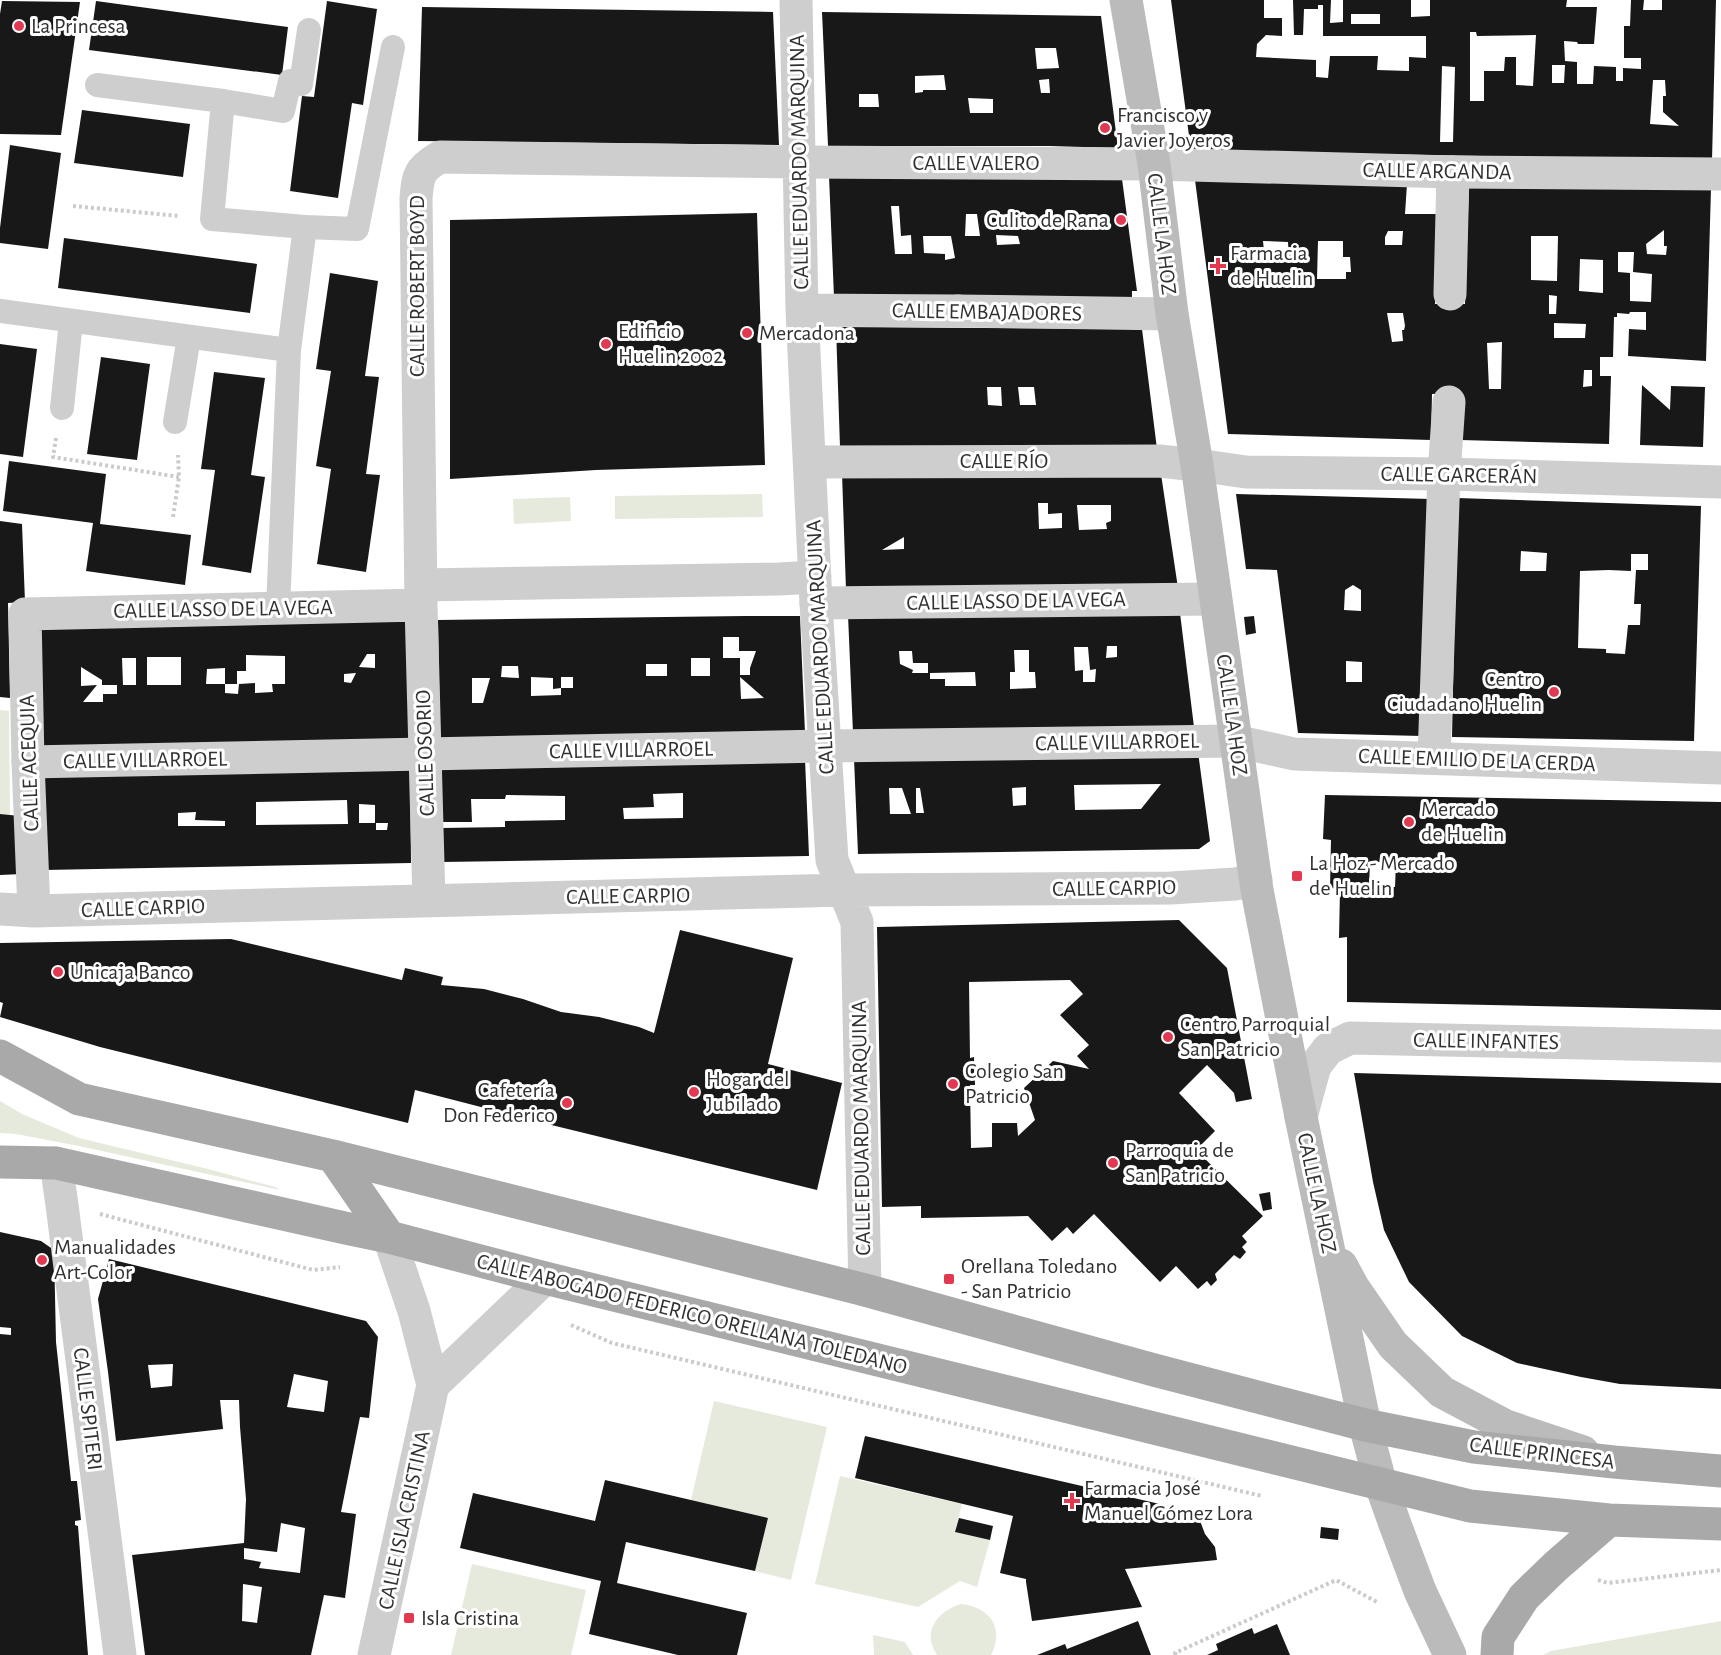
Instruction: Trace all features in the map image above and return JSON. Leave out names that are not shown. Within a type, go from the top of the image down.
[{"type":"main road","name":"CALLE LA HOZ","points":[[1126,0],[1154,164],[1172,314],[1197,465],[1256,880],[1273,975],[1365,1425],[1381,1485],[1420,1591],[1450,1655]]},
{"type":"main road","points":[[0,1056],[79,1099],[333,1156],[865,1290],[1154,1370],[1365,1425]]},
{"type":"main road","points":[[333,1156],[389,1236]]},
{"type":"main road","name":"CALLE ABOGADO FEDERICO ORELLANA TOLEDANO","points":[[0,1162],[56,1163],[389,1236],[545,1278],[1381,1485]]},
{"type":"main road","points":[[1326,1237],[1353,1287],[1393,1345],[1442,1392],[1506,1426],[1614,1462]]},
{"type":"main road","name":"CALLE PRINCESA","points":[[1365,1425],[1474,1447],[1721,1471]]},
{"type":"main road","points":[[1381,1485],[1470,1506],[1609,1520],[1721,1524]]},
{"type":"main road","points":[[1497,1655],[1498,1637],[1524,1597],[1609,1520]]},
{"type":"street","name":"CALLE EDUARDO MARQUINA","points":[[796,0],[802,310],[832,860],[857,922],[865,1290]]},
{"type":"street","name":"CALLE ROBERT BOYD","points":[[421,595],[416,198],[417,181],[425,166],[440,158],[458,157],[799,162]]},
{"type":"street","name":"CALLE VALERO","points":[[799,162],[1154,164]]},
{"type":"street","name":"CALLE ARGANDA","points":[[1154,164],[1453,172],[1721,174]]},
{"type":"street","points":[[1450,294],[1453,172]]},
{"type":"street","name":"CALLE EMBAJADORES","points":[[802,310],[1172,314]]},
{"type":"street","points":[[1434,759],[1444,474],[1449,402]]},
{"type":"street","name":"CALLE RÍO","points":[[810,462],[1159,461],[1197,465]]},
{"type":"street","name":"CALLE GARCERÁN","points":[[1197,465],[1246,472],[1444,474],[1721,482]]},
{"type":"street","name":"CALLE LASSO DE LA VEGA","points":[[25,614],[278,608],[421,595],[767,580],[816,590],[1215,599]]},
{"type":"street","name":"CALLE OSORIO","points":[[421,595],[429,901]]},
{"type":"street","name":"CALLE ACEQUIA","points":[[25,614],[34,911]]},
{"type":"street","name":"CALLE EMILIO DE LA CERDA","points":[[1235,741],[1294,754],[1721,768]]},
{"type":"street","name":"CALLE VILLARROEL","points":[[28,762],[825,746],[1235,741]]},
{"type":"street","name":"CALLE CARPIO","points":[[0,909],[34,911],[844,890],[1171,888],[1235,885],[1256,880]]},
{"type":"street","name":"CALLE INFANTES","points":[[1301,1117],[1316,1066],[1328,1049],[1350,1038],[1721,1046]]},
{"type":"street","name":"CALLE SPITERI","points":[[56,1163],[120,1655]]},
{"type":"street","name":"CALLE ISLA CRISTINA","points":[[374,1655],[433,1385],[414,1311],[389,1236]]},
{"type":"street","points":[[433,1385],[545,1278]]},
{"type":"lane","points":[[98,85],[283,111],[290,81],[301,84],[309,30]]},
{"type":"lane","points":[[223,101],[212,219],[305,228],[357,229],[393,46]]},
{"type":"lane","points":[[278,608],[288,350],[305,228]]},
{"type":"lane","points":[[0,311],[288,350]]},
{"type":"lane","points":[[62,408],[71,321]]},
{"type":"lane","points":[[175,422],[189,337]]},
{"type":"path","points":[[73,206],[212,219]]},
{"type":"path","points":[[173,517],[179,477],[175,422]]},
{"type":"path","points":[[53,457],[179,477]]},
{"type":"path","points":[[63,1204],[313,1270],[341,1267]]},
{"type":"path","points":[[569,1324],[612,1343],[1270,1498]]},
{"type":"path","points":[[1556,1566],[1608,1583],[1721,1570]]},
{"type":"path","points":[[1176,1655],[1175,1653],[1336,1580],[1377,1602]]},
{"type":"shaded area","points":[[762,494],[763,517],[615,519],[615,496]]},
{"type":"shaded area","points":[[570,497],[571,521],[514,524],[513,499]]},
{"type":"shaded area","points":[[0,710],[9,711],[10,815],[0,814]]},
{"type":"shaded area","points":[[0,1101],[22,1114],[79,1138],[208,1169],[280,1190],[79,1146],[0,1133]]},
{"type":"shaded area","points":[[714,1401],[827,1427],[791,1580],[755,1571],[768,1518],[691,1500]]},
{"type":"shaded area","points":[[840,1476],[962,1504],[955,1532],[990,1540],[977,1587],[960,1581],[918,1607],[815,1584]]},
{"type":"shaded area","points":[[472,1564],[586,1590],[571,1655],[451,1655]]},
{"type":"shaded area","points":[[961,1604],[980,1609],[992,1620],[996,1636],[991,1655],[937,1655],[931,1638],[934,1624],[945,1612]]},
{"type":"shaded area","points":[[1721,1621],[1721,1655],[1543,1655],[1551,1651]]},
{"type":"shaded area","points":[[873,1635],[905,1642],[913,1655],[874,1655]]},
{"type":"building","points":[[1171,0],[1264,0],[1264,18],[1282,18],[1282,36],[1266,35],[1257,44],[1256,57],[1316,60],[1316,77],[1328,78],[1330,56],[1378,56],[1377,70],[1409,71],[1409,57],[1426,58],[1426,36],[1323,36],[1323,5],[1318,5],[1318,9],[1304,9],[1303,35],[1294,35],[1293,0],[1331,0],[1330,23],[1343,22],[1343,0],[1411,0],[1411,17],[1430,16],[1430,0],[1567,0],[1566,7],[1597,7],[1594,44],[1564,41],[1565,61],[1577,62],[1577,84],[1593,84],[1594,66],[1616,67],[1616,81],[1623,81],[1623,68],[1641,69],[1641,58],[1624,58],[1624,26],[1630,26],[1631,0],[1644,0],[1643,10],[1662,10],[1662,0],[1716,0],[1712,160],[1191,151]],"holes":[[[1351,14],[1380,14],[1380,24],[1351,24]],[[1470,32],[1476,32],[1477,36],[1536,35],[1533,86],[1516,85],[1516,57],[1505,57],[1504,71],[1484,71],[1484,101],[1470,101]],[[1552,65],[1565,65],[1564,83],[1552,83]],[[1442,66],[1455,67],[1453,142],[1440,142]],[[1653,80],[1665,80],[1666,96],[1663,96],[1663,112],[1679,126],[1650,124]]]},
{"type":"building","points":[[2,1],[80,2],[61,135],[0,134],[0,14]]},
{"type":"building","points":[[96,1],[288,27],[282,75],[89,50]]},
{"type":"building","points":[[327,1],[377,9],[363,105],[352,103],[338,198],[290,191],[302,96],[314,97]]},
{"type":"building","points":[[422,7],[773,12],[779,145],[418,141]]},
{"type":"building","points":[[822,12],[1101,16],[1118,148],[828,146]],"holes":[[[1035,48],[1056,48],[1059,68],[1037,69]],[[944,75],[946,90],[923,90],[923,92],[915,93],[915,76]],[[1049,79],[1050,93],[1041,93],[1039,80]],[[859,94],[878,94],[879,107],[859,107]],[[968,98],[993,99],[993,113],[970,113]]]},
{"type":"building","points":[[82,110],[190,124],[183,177],[74,163]]},
{"type":"building","points":[[10,145],[61,153],[48,249],[0,243]]},
{"type":"building","points":[[829,176],[1122,179],[1137,291],[1132,291],[1132,299],[834,297]],"holes":[[[891,206],[899,206],[901,236],[911,235],[912,254],[895,254]],[[966,214],[977,214],[980,236],[965,236]],[[996,235],[1018,236],[1020,244],[997,245]],[[923,236],[951,236],[955,258],[945,260],[945,254],[924,253]]]},
{"type":"building","points":[[1195,180],[1407,184],[1405,214],[1439,214],[1435,304],[1465,304],[1469,185],[1711,189],[1706,361],[1628,356],[1629,329],[1646,330],[1646,312],[1617,313],[1617,317],[1614,317],[1613,357],[1600,357],[1600,376],[1611,376],[1609,444],[1460,440],[1462,393],[1432,394],[1431,440],[1228,434]],"holes":[[[1664,230],[1666,255],[1647,254],[1646,244]],[[1388,231],[1403,231],[1402,245],[1385,245]],[[1531,236],[1558,236],[1557,281],[1531,280]],[[1263,241],[1288,242],[1289,259],[1265,261]],[[1318,241],[1343,241],[1343,257],[1350,257],[1351,272],[1346,272],[1346,279],[1317,279]],[[1618,252],[1634,252],[1633,272],[1652,274],[1651,302],[1630,301],[1630,273],[1618,272]],[[1580,259],[1603,260],[1603,293],[1579,291]],[[1549,295],[1557,296],[1556,314],[1549,314]],[[1387,313],[1403,313],[1405,326],[1402,330],[1403,341],[1392,342]],[[1554,323],[1586,324],[1585,338],[1554,338]],[[1502,342],[1501,389],[1489,389],[1487,343]],[[1584,370],[1592,370],[1592,386],[1583,387]]]},
{"type":"building","name":"Edificio Huelin 2002","points":[[757,213],[765,465],[596,470],[450,479],[450,220]]},
{"type":"building","points":[[64,238],[257,264],[250,313],[58,288]]},
{"type":"building","points":[[330,273],[378,281],[365,376],[379,377],[366,474],[380,475],[366,572],[317,564],[331,469],[316,466],[331,371],[316,369]]},
{"type":"building","points":[[836,327],[1142,329],[1157,449],[840,447]],"holes":[[[987,387],[1001,387],[1002,406],[988,405]],[[1018,387],[1034,387],[1036,405],[1020,405]]]},
{"type":"building","points":[[0,344],[37,349],[23,457],[0,454]]},
{"type":"building","points":[[101,357],[150,364],[137,460],[87,454]]},
{"type":"building","points":[[214,372],[265,378],[251,475],[265,477],[251,573],[202,565],[215,470],[201,469]]},
{"type":"building","points":[[1642,385],[1670,410],[1671,386],[1705,387],[1703,447],[1640,445]]},
{"type":"building","points":[[9,461],[106,474],[100,524],[191,535],[185,585],[86,571],[93,523],[3,511]]},
{"type":"building","points":[[842,473],[1161,474],[1178,588],[846,590]],"holes":[[[1038,503],[1048,503],[1048,514],[1062,513],[1062,528],[1039,529]],[[1077,505],[1111,505],[1111,521],[1106,523],[1107,529],[1079,530]],[[904,537],[904,549],[882,550]]]},
{"type":"building","points":[[1236,494],[1431,499],[1422,736],[1298,733],[1277,570],[1246,569]],"holes":[[[1353,585],[1361,590],[1361,611],[1344,610],[1345,590]],[[1346,661],[1362,662],[1362,682],[1346,682]]]},
{"type":"building","points":[[1457,498],[1701,506],[1694,741],[1452,737]],"holes":[[[1521,551],[1547,553],[1546,571],[1520,571]],[[1631,554],[1648,554],[1648,570],[1636,570],[1634,604],[1641,604],[1640,625],[1628,625],[1625,654],[1606,653],[1606,649],[1578,648],[1580,571],[1631,571]]]},
{"type":"building","points":[[0,521],[22,524],[25,602],[8,603],[10,698],[0,697]]},
{"type":"building","points":[[1180,613],[1194,727],[853,733],[848,615]],"holes":[[[1107,646],[1117,646],[1117,657],[1106,658]],[[1074,647],[1088,647],[1090,670],[1096,669],[1095,682],[1083,682],[1083,670],[1075,671]],[[1014,650],[1029,650],[1029,672],[1035,672],[1036,688],[1010,689],[1010,672],[1015,672]],[[899,651],[912,651],[913,663],[928,663],[928,673],[912,673],[913,670],[900,664]],[[975,672],[976,686],[945,686],[945,679],[930,679],[930,673]]]},
{"type":"building","points":[[800,616],[805,733],[440,740],[438,620]],"holes":[[[723,637],[739,637],[739,651],[756,651],[750,675],[740,675],[740,658],[723,658]],[[691,658],[710,658],[710,676],[691,676]],[[646,664],[667,664],[667,676],[646,676]],[[502,666],[518,666],[519,678],[501,677]],[[531,677],[553,678],[553,689],[561,688],[561,695],[531,696]],[[561,677],[573,677],[573,688],[561,688]],[[740,677],[764,698],[741,699]],[[472,678],[490,678],[483,703],[472,703]]]},
{"type":"building","points":[[1254,616],[1256,633],[1246,635],[1244,617]]},
{"type":"building","points":[[407,621],[410,741],[40,747],[37,626]],"holes":[[[367,654],[375,654],[375,668],[359,667]],[[246,655],[285,656],[285,684],[272,684],[273,692],[255,693],[255,683],[239,684],[238,694],[225,693],[225,684],[237,684],[237,671],[246,671]],[[147,657],[181,657],[181,685],[147,685]],[[122,658],[136,658],[136,685],[123,685]],[[81,667],[102,680],[102,685],[117,685],[117,694],[103,694],[103,702],[83,702],[97,685],[81,686]],[[225,668],[225,684],[206,684],[207,669]],[[356,673],[351,683],[344,682],[344,674]]]},
{"type":"building","points":[[1198,752],[1210,841],[1199,849],[858,854],[854,758]],"holes":[[[1161,784],[1141,809],[1075,810],[1074,785]],[[1026,787],[1026,805],[1013,806],[1012,788]],[[889,788],[902,788],[911,814],[890,814]],[[916,788],[920,788],[924,813],[916,813]]]},
{"type":"building","points":[[805,759],[809,856],[442,862],[441,828],[505,827],[505,821],[565,820],[565,796],[506,795],[505,799],[471,799],[472,822],[441,822],[440,766]],"holes":[[[683,793],[683,818],[624,819],[623,808],[654,807],[653,794]]]},
{"type":"building","points":[[410,766],[411,863],[44,870],[41,773]],"holes":[[[347,800],[348,824],[256,825],[256,802]],[[359,804],[375,805],[375,823],[359,823]],[[196,812],[195,820],[225,821],[225,826],[178,826],[178,813]],[[376,823],[388,823],[387,830],[376,830]]]},
{"type":"building","name":"Mercado de Huelin","points":[[1325,795],[1721,802],[1721,1010],[1347,1002],[1347,937],[1339,938],[1340,889],[1330,888],[1331,840],[1323,839]],"holes":[[[1370,862],[1396,862],[1395,887],[1369,886]]]},
{"type":"building","points":[[0,814],[20,816],[22,874],[0,875]]},
{"type":"building","points":[[1179,920],[1227,968],[1252,1099],[1236,1102],[1234,1093],[1207,1065],[1179,1093],[1215,1131],[1196,1150],[1263,1216],[1242,1236],[1247,1242],[1242,1247],[1246,1252],[1240,1259],[1234,1255],[1215,1274],[1217,1280],[1211,1286],[1207,1281],[1198,1289],[1176,1266],[1160,1282],[1094,1214],[1073,1234],[1067,1227],[1052,1241],[1028,1216],[921,1218],[921,1206],[882,1207],[877,927]],"holes":[[[1070,980],[1083,994],[1060,1015],[1089,1045],[1077,1056],[1089,1069],[1053,1061],[1024,1088],[1035,1120],[1018,1136],[1017,1123],[992,1123],[992,1147],[971,1148],[970,1085],[975,1085],[974,1057],[970,1058],[969,982]]]},
{"type":"building","points":[[680,930],[793,958],[768,1064],[842,1083],[817,1190],[415,1090],[408,1123],[100,1047],[0,1017],[3,1003],[0,1002],[0,943],[231,939],[402,980],[405,968],[443,977],[441,985],[484,989],[561,1012],[599,1017],[654,1033]]},
{"type":"building","points":[[1354,1073],[1721,1083],[1721,1389],[1620,1384],[1581,1377],[1517,1363],[1462,1336],[1409,1282],[1384,1230]]},
{"type":"building","points":[[1270,1192],[1272,1209],[1263,1211],[1259,1194]]},
{"type":"building","points":[[0,1232],[41,1241],[54,1250],[56,1342],[71,1481],[77,1481],[81,1520],[75,1521],[75,1525],[78,1526],[88,1655],[0,1655],[0,1334],[11,1335],[11,1328],[0,1327]]},
{"type":"building","points":[[109,1259],[366,1321],[378,1337],[369,1418],[360,1417],[341,1512],[356,1514],[345,1598],[324,1595],[311,1655],[145,1655],[132,1555],[244,1543],[246,1499],[239,1400],[220,1400],[223,1429],[116,1441],[98,1299]],"holes":[[[173,1364],[172,1386],[151,1388],[148,1365]],[[294,1374],[328,1381],[324,1412],[287,1407]],[[281,1523],[305,1528],[300,1573],[259,1568],[261,1562],[244,1559],[244,1548],[277,1552]],[[243,1584],[262,1587],[257,1623],[242,1621]]]},
{"type":"building","points":[[865,1436],[1190,1511],[1199,1518],[1205,1534],[1215,1547],[1217,1560],[1125,1569],[1142,1607],[1032,1621],[1026,1579],[1000,1573],[1013,1516],[855,1478]]},
{"type":"building","points":[[605,1480],[768,1518],[755,1571],[626,1542],[617,1583],[747,1613],[737,1655],[678,1655],[589,1634],[601,1581],[460,1548],[473,1493],[595,1521]]},
{"type":"building","points":[[959,1518],[993,1526],[990,1540],[955,1532]]},
{"type":"building","points":[[1321,1527],[1339,1529],[1338,1540],[1320,1538]]},
{"type":"building","points":[[1138,1621],[1151,1655],[1037,1655],[1065,1644],[1067,1649]]},
{"type":"building","points":[[1277,1624],[1290,1655],[1207,1655],[1218,1650],[1216,1644],[1252,1628],[1254,1634]]},
{"type":"place","name":"La Princesa","points":[[19,26]]},
{"type":"place","name":"Francisco y Javier Joyeros","points":[[1105,128]]},
{"type":"place","name":"Culito de Rana","points":[[1121,220]]},
{"type":"place","name":"Farmacia de Huelin","points":[[1218,266]]},
{"type":"place","name":"Mercadona","points":[[747,333]]},
{"type":"place","name":"Edificio Huelin 2002","points":[[606,344]]},
{"type":"place","name":"Centro Ciudadano Huelin","points":[[1554,692]]},
{"type":"place","name":"Mercado de Huelin","points":[[1409,822]]},
{"type":"place","name":"La Hoz - Mercado de Huelin","points":[[1297,876]]},
{"type":"place","name":"Unicaja Banco","points":[[58,972]]},
{"type":"place","name":"Centro Parroquial San Patricio","points":[[1168,1037]]},
{"type":"place","name":"Colegio San Patricio","points":[[953,1084]]},
{"type":"place","name":"Hogar del Jubilado","points":[[694,1092]]},
{"type":"place","name":"Cafetería Don Federico","points":[[567,1103]]},
{"type":"place","name":"Parroquia de San Patricio","points":[[1113,1163]]},
{"type":"place","name":"Manualidades Art-Color","points":[[42,1260]]},
{"type":"place","name":"Orellana Toledano - San Patricio","points":[[949,1279]]},
{"type":"place","name":"Farmacia José Manuel Gómez Lora","points":[[1072,1501]]},
{"type":"place","name":"Isla Cristina","points":[[409,1618]]}]
